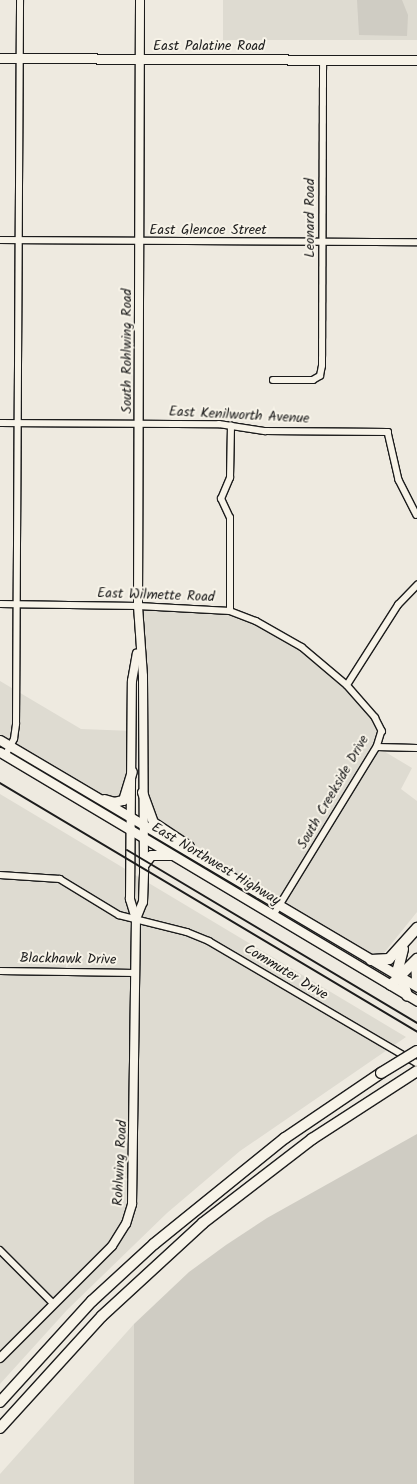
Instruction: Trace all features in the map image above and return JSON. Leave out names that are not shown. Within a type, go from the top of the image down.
[{"type":"highway","points":[[371,960],[389,959],[417,928]]},
{"type":"highway","points":[[405,943],[398,961],[400,978],[407,995]]},
{"type":"highway","points":[[391,985],[417,960]]},
{"type":"highway","points":[[417,960],[417,978]]},
{"type":"highway","points":[[0,1402],[92,1301],[154,1244],[277,1144],[342,1096],[417,1051]]},
{"type":"highway","points":[[0,1428],[102,1316],[203,1223],[312,1139],[394,1084],[417,1071]]},
{"type":"main road","name":"East Palatine Road","points":[[0,58],[417,60]]},
{"type":"main road","name":"East Northwest Highway","points":[[0,740],[96,797],[132,825]]},
{"type":"main road","name":"East Northwest Highway","points":[[2,754],[132,825],[274,915],[417,1001]]},
{"type":"main road","points":[[96,797],[114,802],[123,800],[132,772]]},
{"type":"main road","points":[[142,792],[146,809],[158,827],[217,863],[223,871]]},
{"type":"main road","name":"East Northwest Highway","points":[[142,831],[223,871],[417,987]]},
{"type":"main road","points":[[144,864],[151,855],[159,853],[184,859]]},
{"type":"street","points":[[2,754],[10,746],[16,724],[20,0]]},
{"type":"street","name":"South Rohlwing Road","points":[[140,0],[138,606],[139,644],[143,676],[142,831]]},
{"type":"street","name":"Leonard Road","points":[[273,380],[313,380],[320,376],[323,60]]},
{"type":"street","name":"East Glencoe Street","points":[[0,240],[140,243],[417,242]]},
{"type":"street","name":"East Kenilworth Avenue","points":[[0,423],[139,423],[231,426],[265,431],[388,432],[399,480],[417,515]]},
{"type":"street","points":[[230,611],[230,518],[221,500],[230,478],[231,426]]},
{"type":"street","points":[[348,685],[398,605],[417,585]]},
{"type":"street","name":"East Wilmette Road","points":[[0,604],[138,606],[230,611],[256,621],[302,647],[348,685]]},
{"type":"street","name":"South Rohlwing Road","points":[[132,825],[132,681],[139,644]]},
{"type":"street","name":"South Creekside Drive","points":[[274,915],[376,747],[382,731],[375,717],[348,685]]},
{"type":"street","points":[[376,747],[417,748]]},
{"type":"street","name":"Rohlwing Road","points":[[0,1358],[52,1302],[112,1246],[126,1224],[132,1204],[136,918],[130,899],[132,825]]},
{"type":"street","name":"Rohlwing Road","points":[[136,918],[143,902],[144,864],[142,831]]},
{"type":"street","name":"Commuter Drive","points":[[0,875],[60,879],[119,916],[136,918],[209,941],[417,1063]]},
{"type":"street","name":"Blackhawk Drive","points":[[0,971],[136,973]]},
{"type":"street","points":[[0,1250],[52,1302]]},
{"type":"shaded area","points":[[223,0],[417,0],[417,40],[223,40]]},
{"type":"shaded area","points":[[357,0],[402,0],[408,15],[407,36],[359,35]]},
{"type":"shaded area","points":[[138,606],[230,611],[256,621],[319,659],[375,717],[382,731],[377,747],[412,768],[401,789],[417,801],[417,912],[384,953],[371,960],[223,871],[217,863],[162,830],[146,809]]},
{"type":"shaded area","points":[[0,681],[81,729],[133,731],[132,821],[0,740]]},
{"type":"shaded area","points":[[0,794],[406,1037],[240,1151],[167,1213],[67,1310],[0,1384]]},
{"type":"shaded area","points":[[417,1134],[417,1484],[134,1484],[134,1324],[189,1272],[226,1245],[267,1218]]},
{"type":"shaded area","points":[[134,1324],[134,1484],[0,1484],[0,1474]]},
{"type":"railway","points":[[0,783],[417,1032]]},
{"type":"railway","points":[[127,850],[417,1023]]}]
